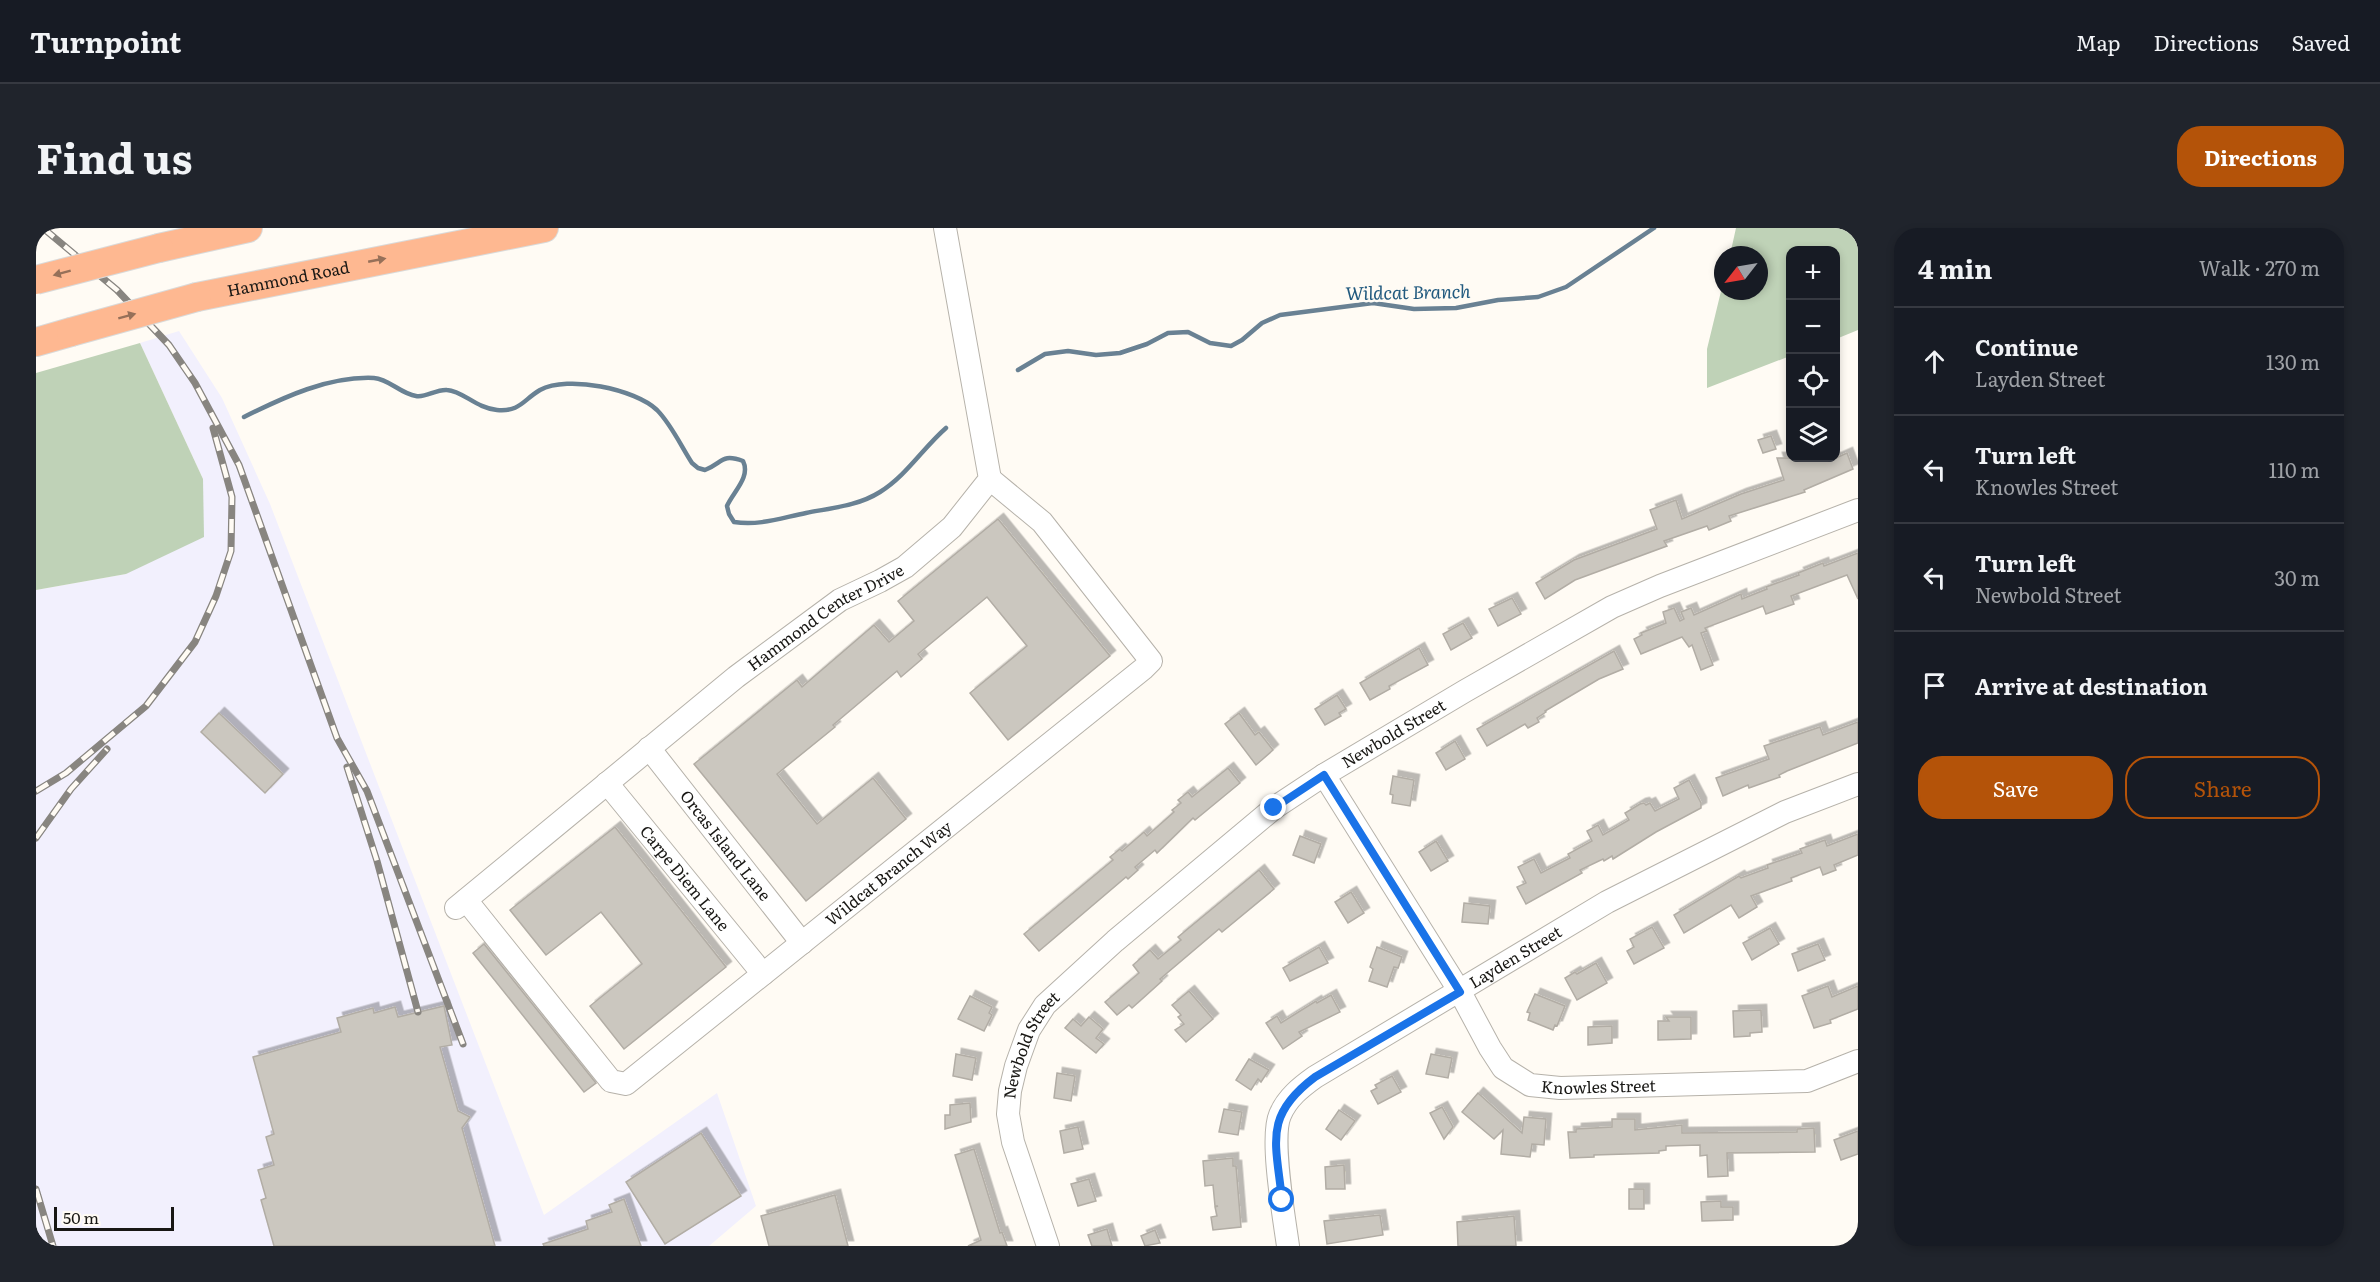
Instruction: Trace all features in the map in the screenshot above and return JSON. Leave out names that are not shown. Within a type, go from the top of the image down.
[{"type":"main road","points":[[36,280],[248,228]]},
{"type":"main road","name":"Hammond Road","points":[[36,342],[197,297],[544,228]]},
{"type":"street","points":[[945,228],[990,479]]},
{"type":"street","name":"Hammond Center Drive","points":[[461,904],[736,677],[840,600],[905,567],[952,527],[990,479]]},
{"type":"street","name":"Wildcat Branch Way","points":[[461,904],[611,1081],[626,1084],[802,943],[1151,661],[1042,522],[990,479]]},
{"type":"street","name":"Newbold Street","points":[[1048,1246],[1013,1142],[1008,1114],[1010,1090],[1029,1030],[1045,1005],[1115,941],[1274,808],[1324,775],[1612,607],[1660,585],[1858,510]]},
{"type":"street","name":"Orcas Island Lane","points":[[649,748],[802,943]]},
{"type":"street","name":"Knowles Street","points":[[1324,775],[1460,992],[1503,1068],[1530,1085],[1560,1088],[1807,1081],[1858,1060]]},
{"type":"street","name":"Carpe Diem Lane","points":[[607,783],[763,974]]},
{"type":"street","name":"Layden Street","points":[[1288,1246],[1276,1134],[1280,1114],[1296,1091],[1315,1077],[1607,902],[1785,812],[1858,784]]},
{"type":"shaded area","points":[[179,331],[222,398],[270,504],[544,1215],[717,1093],[756,1206],[709,1246],[36,1246],[36,590],[126,574],[203,479],[140,343]]},
{"type":"green space","points":[[1736,228],[1858,228],[1858,330],[1840,337],[1840,246],[1786,246],[1786,358],[1707,388],[1707,349],[1719,300],[1768,300],[1768,246],[1732,246]]},
{"type":"green space","points":[[140,343],[203,479],[204,537],[126,574],[36,590],[36,373]]},
{"type":"building","points":[[1771,436],[1776,449],[1763,453],[1758,440]]},
{"type":"building","points":[[1847,453],[1853,469],[1804,490],[1805,492],[1729,516],[1731,521],[1709,530],[1707,526],[1664,541],[1667,546],[1575,580],[1545,599],[1536,583],[1574,560],[1657,529],[1650,510],[1676,500],[1682,519],[1741,494],[1784,480],[1777,458],[1786,458],[1786,462],[1840,462],[1840,456]]},
{"type":"building","points":[[998,519],[1110,656],[1008,740],[970,693],[1027,646],[987,597],[918,654],[922,659],[901,677],[897,671],[833,725],[835,727],[777,774],[817,824],[873,778],[906,819],[806,901],[694,764],[797,680],[802,687],[874,625],[889,642],[914,621],[898,601]]},
{"type":"building","points":[[1858,553],[1858,599],[1847,575],[1791,596],[1794,604],[1766,614],[1763,606],[1705,628],[1707,631],[1701,633],[1713,665],[1701,670],[1692,645],[1689,647],[1682,637],[1641,654],[1634,639],[1642,635],[1641,633],[1666,623],[1663,612],[1674,608],[1680,621],[1684,619],[1681,612],[1691,608],[1694,615],[1741,594],[1742,599],[1767,589],[1766,587],[1823,563],[1824,566]]},
{"type":"building","points":[[1512,598],[1521,614],[1498,626],[1489,609]]},
{"type":"building","points":[[1463,623],[1472,638],[1451,650],[1443,634]]},
{"type":"building","points":[[1419,648],[1428,665],[1389,686],[1390,689],[1370,700],[1360,683]]},
{"type":"building","points":[[1614,651],[1623,669],[1599,679],[1545,711],[1537,718],[1539,722],[1528,728],[1525,724],[1487,746],[1477,729]]},
{"type":"building","points":[[1337,695],[1346,709],[1339,713],[1341,716],[1325,725],[1315,709]]},
{"type":"building","points":[[219,713],[283,774],[265,793],[201,732]]},
{"type":"building","points":[[1239,713],[1255,735],[1259,732],[1273,750],[1256,765],[1225,724]]},
{"type":"building","points":[[1858,722],[1858,743],[1787,771],[1779,775],[1780,777],[1749,788],[1748,785],[1723,796],[1716,778],[1769,759],[1764,746],[1820,727],[1823,735]]},
{"type":"building","points":[[1455,741],[1465,759],[1446,770],[1436,753]]},
{"type":"building","points":[[1228,768],[1240,783],[1195,820],[1193,818],[1157,853],[1155,850],[1135,867],[1138,870],[1128,879],[1126,877],[1039,951],[1024,934],[1113,860],[1110,857],[1120,849],[1122,851],[1144,832],[1147,836],[1174,812],[1172,810],[1181,803],[1178,800],[1188,792],[1192,797]]},
{"type":"building","points":[[1393,776],[1414,780],[1410,806],[1392,803],[1393,795],[1390,794]]},
{"type":"building","points":[[1689,780],[1701,803],[1701,808],[1613,859],[1612,856],[1604,861],[1603,859],[1580,870],[1582,873],[1526,904],[1517,887],[1526,883],[1518,867],[1534,859],[1541,873],[1570,858],[1568,854],[1592,841],[1587,831],[1598,825],[1603,835],[1629,820],[1625,813],[1640,804],[1650,803],[1655,811],[1679,799],[1674,788]]},
{"type":"building","points":[[615,827],[726,967],[624,1049],[590,1006],[642,964],[601,912],[546,955],[510,910]]},
{"type":"building","points":[[1858,834],[1858,855],[1834,865],[1836,870],[1823,875],[1820,867],[1791,878],[1792,881],[1751,896],[1757,907],[1739,918],[1731,905],[1684,933],[1674,915],[1739,876],[1741,878],[1768,868],[1767,865],[1802,853],[1800,849],[1825,840],[1827,846]]},
{"type":"building","points":[[1300,836],[1321,844],[1314,863],[1293,855]]},
{"type":"building","points":[[1436,841],[1448,861],[1431,871],[1419,852]]},
{"type":"building","points":[[1259,870],[1274,889],[1222,932],[1219,929],[1160,979],[1162,981],[1132,1008],[1129,1005],[1117,1015],[1105,1002],[1139,973],[1133,965],[1150,950],[1158,959],[1181,940],[1178,937]]},
{"type":"building","points":[[1351,892],[1364,913],[1348,923],[1335,902]]},
{"type":"building","points":[[1464,903],[1490,906],[1488,924],[1462,922]]},
{"type":"building","points":[[1652,927],[1664,948],[1634,964],[1627,951],[1634,947],[1630,939]]},
{"type":"building","points":[[1770,928],[1779,944],[1752,960],[1743,943]]},
{"type":"building","points":[[484,944],[596,1083],[584,1092],[473,953]]},
{"type":"building","points":[[1818,944],[1825,960],[1798,971],[1792,954]]},
{"type":"building","points":[[1319,947],[1328,963],[1290,981],[1283,968]]},
{"type":"building","points":[[1377,947],[1402,957],[1398,968],[1394,967],[1387,987],[1369,981],[1373,969],[1370,967]]},
{"type":"building","points":[[1596,963],[1607,983],[1577,1000],[1565,978]]},
{"type":"building","points":[[1828,986],[1832,997],[1858,986],[1858,1009],[1830,1020],[1831,1023],[1814,1028],[1802,996]]},
{"type":"building","points":[[1189,991],[1213,1019],[1186,1042],[1175,1030],[1184,1024],[1178,1017],[1181,1015],[1172,1005]]},
{"type":"building","points":[[1535,994],[1565,1006],[1553,1030],[1528,1020],[1530,1013],[1527,1012]]},
{"type":"building","points":[[1331,995],[1340,1012],[1299,1032],[1302,1036],[1283,1049],[1266,1023],[1277,1016],[1281,1023],[1316,1001],[1317,1003]]},
{"type":"building","points":[[970,996],[992,1007],[989,1013],[992,1015],[984,1031],[958,1019]]},
{"type":"building","points":[[444,1006],[452,1045],[440,1047],[458,1111],[470,1117],[462,1128],[495,1246],[274,1246],[261,1200],[266,1198],[258,1170],[274,1165],[266,1137],[274,1134],[253,1057],[341,1032],[337,1018],[373,1008],[374,1013],[395,1007],[398,1017]]},
{"type":"building","points":[[1761,1010],[1762,1032],[1750,1033],[1750,1036],[1734,1037],[1733,1011]]},
{"type":"building","points":[[1089,1017],[1103,1029],[1096,1038],[1104,1044],[1096,1053],[1065,1028],[1073,1019],[1081,1026]]},
{"type":"building","points":[[1666,1017],[1691,1017],[1691,1039],[1658,1040],[1658,1021],[1669,1021]]},
{"type":"building","points":[[1612,1026],[1612,1043],[1588,1045],[1588,1027]]},
{"type":"building","points":[[956,1054],[976,1058],[972,1080],[953,1076]]},
{"type":"building","points":[[1431,1054],[1452,1058],[1448,1078],[1426,1074]]},
{"type":"building","points":[[1249,1059],[1269,1070],[1261,1082],[1258,1079],[1251,1090],[1236,1080]]},
{"type":"building","points":[[1057,1073],[1075,1076],[1071,1101],[1054,1098]]},
{"type":"building","points":[[1392,1076],[1401,1092],[1378,1104],[1371,1091],[1377,1088],[1375,1085]]},
{"type":"building","points":[[1478,1093],[1522,1133],[1524,1117],[1546,1119],[1544,1145],[1532,1144],[1530,1157],[1501,1154],[1503,1130],[1494,1139],[1462,1112]]},
{"type":"building","points":[[970,1103],[971,1122],[945,1129],[945,1115],[950,1115],[950,1105]]},
{"type":"building","points":[[1442,1107],[1453,1127],[1444,1139],[1430,1113]]},
{"type":"building","points":[[1224,1109],[1242,1112],[1238,1135],[1219,1132]]},
{"type":"building","points":[[1339,1110],[1355,1121],[1341,1140],[1326,1129]]},
{"type":"building","points":[[1612,1119],[1635,1119],[1635,1130],[1682,1125],[1682,1133],[1797,1132],[1797,1129],[1814,1128],[1815,1152],[1727,1153],[1728,1176],[1708,1177],[1707,1155],[1700,1156],[1700,1145],[1666,1146],[1666,1150],[1659,1151],[1659,1153],[1570,1158],[1568,1132],[1576,1132],[1576,1129],[1612,1127]]},
{"type":"building","points":[[1078,1127],[1083,1149],[1064,1153],[1060,1131]]},
{"type":"building","points":[[1858,1131],[1858,1154],[1841,1160],[1834,1140]]},
{"type":"building","points":[[701,1133],[741,1196],[665,1244],[626,1182]]},
{"type":"building","points":[[974,1149],[1000,1233],[1002,1232],[1007,1246],[968,1246],[981,1240],[955,1155]]},
{"type":"building","points":[[1233,1158],[1233,1166],[1236,1166],[1241,1227],[1213,1230],[1211,1217],[1217,1216],[1215,1207],[1218,1206],[1215,1206],[1213,1185],[1205,1186],[1203,1161]]},
{"type":"building","points":[[1344,1165],[1345,1189],[1326,1189],[1325,1167]]},
{"type":"building","points":[[1089,1179],[1096,1201],[1078,1206],[1071,1184]]},
{"type":"building","points":[[1629,1189],[1644,1189],[1644,1209],[1629,1209]]},
{"type":"building","points":[[835,1195],[848,1246],[769,1246],[761,1216]]},
{"type":"building","points":[[624,1199],[641,1246],[544,1246],[543,1244],[588,1229],[586,1221],[612,1212],[609,1205]]},
{"type":"building","points":[[1721,1201],[1721,1207],[1733,1207],[1733,1220],[1702,1221],[1701,1202]]},
{"type":"building","points":[[1380,1215],[1383,1235],[1327,1244],[1324,1221]]},
{"type":"building","points":[[1514,1216],[1516,1246],[1458,1246],[1457,1222]]},
{"type":"building","points":[[1107,1229],[1112,1246],[1092,1246],[1088,1235]]},
{"type":"building","points":[[1155,1230],[1160,1243],[1145,1246],[1141,1236]]},
{"type":"waterway","name":"Wildcat Branch","points":[[1018,370],[1045,354],[1068,351],[1096,355],[1120,353],[1147,344],[1168,333],[1188,332],[1210,343],[1231,346],[1262,323],[1280,315],[1373,303],[1414,309],[1456,308],[1498,300],[1538,297],[1566,287],[1654,228]]},
{"type":"waterway","name":"Wildcat Branch","points":[[244,417],[307,389],[357,378],[379,379],[416,396],[443,390],[453,391],[489,409],[497,410],[516,407],[540,390],[552,386],[567,384],[601,386],[633,396],[647,402],[657,410],[692,463],[698,468],[705,470],[726,458],[743,461],[745,467],[743,479],[727,506],[734,522],[743,523],[770,521],[835,508],[872,497],[898,478],[946,428]]},
{"type":"railway","points":[[43,228],[117,290],[169,345],[195,383],[239,465],[337,738],[367,791],[463,1044]]},
{"type":"railway","points":[[36,791],[66,773],[146,706],[195,642],[216,596],[231,551],[232,497],[213,428]]},
{"type":"railway","points":[[36,838],[71,789],[107,749]]},
{"type":"railway","points":[[347,767],[377,861],[418,1012]]},
{"type":"railway","points":[[36,1189],[53,1246]]},
{"type":"route","points":[[1274,808],[1324,775],[1460,992],[1315,1077],[1296,1091],[1280,1114],[1276,1134],[1282,1200]]}]
